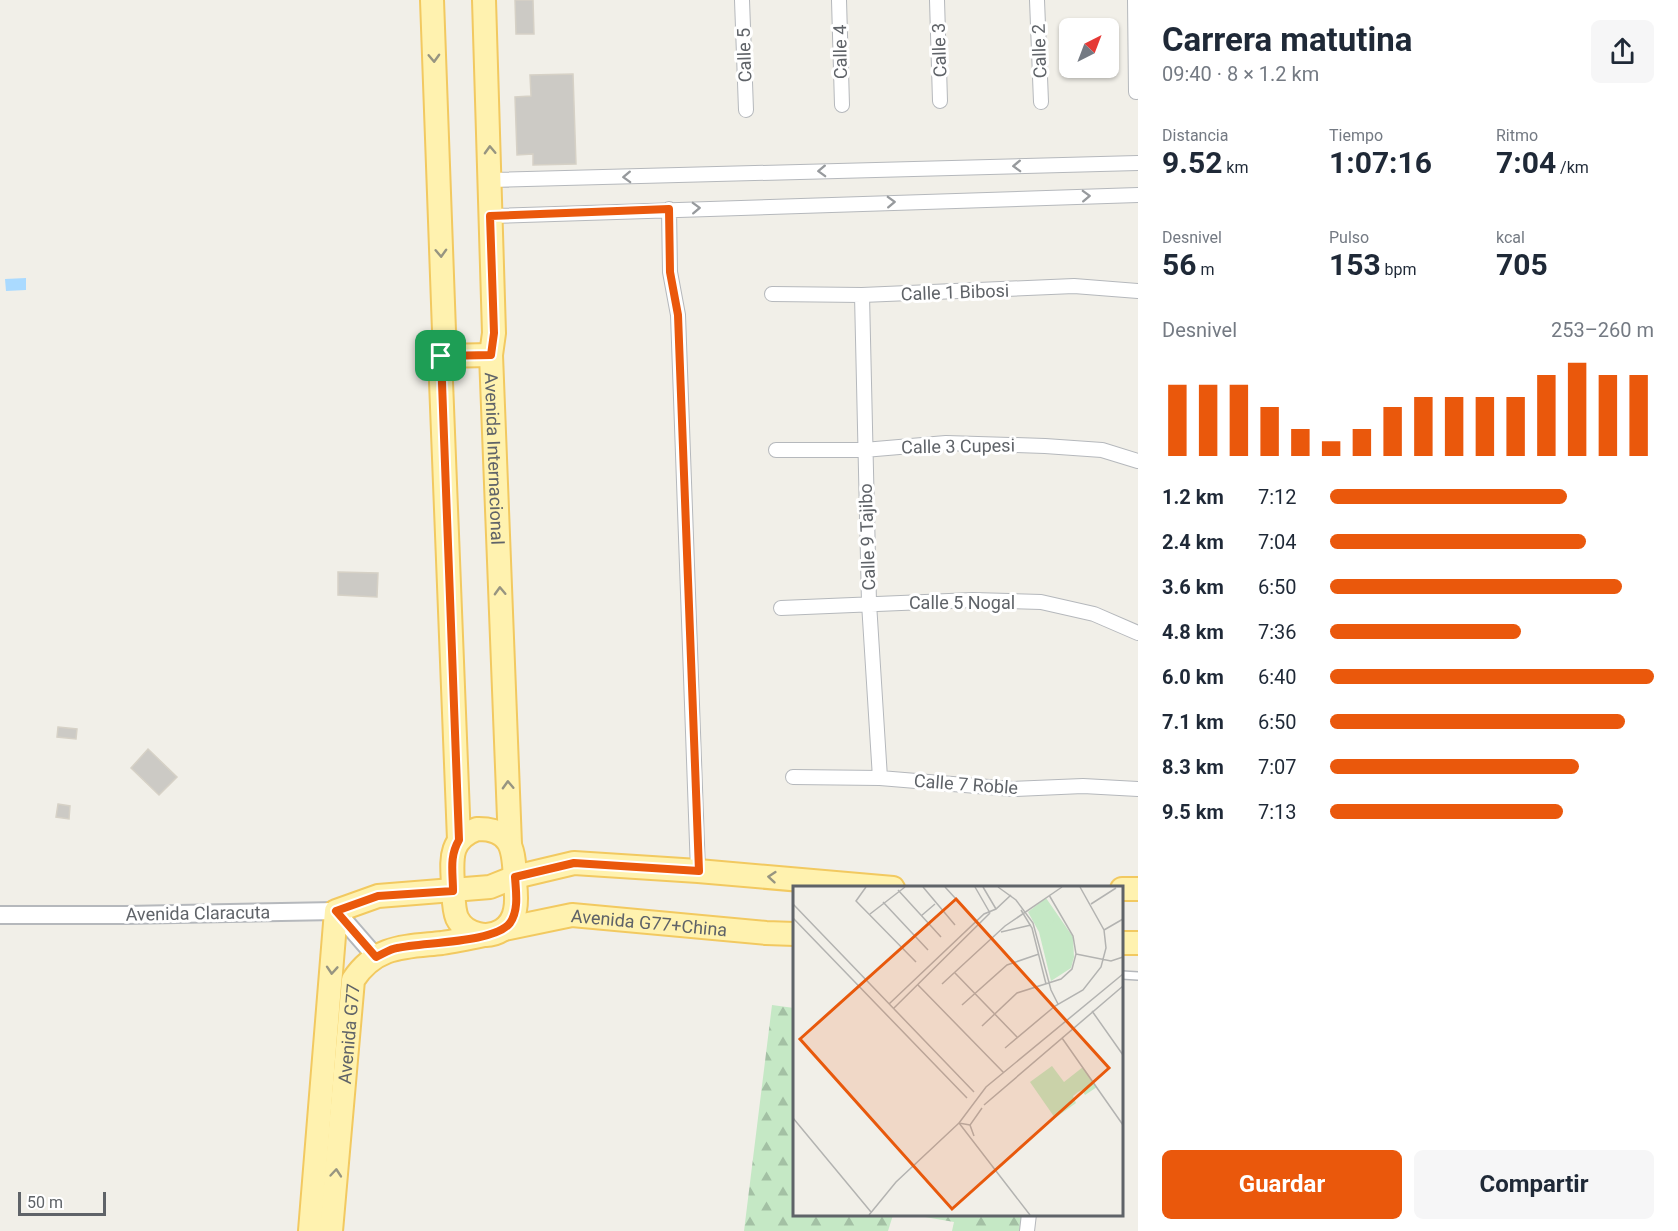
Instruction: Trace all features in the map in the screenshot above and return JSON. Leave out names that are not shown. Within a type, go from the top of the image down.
[{"type":"main road","points":[[432,0],[444,331],[441,356],[459,840]]},
{"type":"main road","name":"Avenida Internacional","points":[[484,0],[491,180],[494,333],[491,355],[510,844]]},
{"type":"main road","points":[[441,356],[491,355]]},
{"type":"main road","points":[[477,829],[496,832],[510,844],[514,853],[515,912],[511,921],[494,932],[474,933],[458,920],[454,910],[452,860],[454,849],[467,833],[477,829]]},
{"type":"main road","points":[[336,911],[378,896],[490,887],[515,877],[574,863],[870,886]]},
{"type":"main road","name":"Avenida G77","points":[[310,1231],[336,911]]},
{"type":"main road","name":"Avenida G77+China","points":[[494,932],[572,915],[793,934]]},
{"type":"main road","name":"Avenida G77","points":[[331,1231],[353,980],[362,966],[396,948],[445,942],[494,932]]},
{"type":"street","name":"Calle 5","points":[[742,0],[746,110]]},
{"type":"street","name":"Calle 4","points":[[839,0],[842,105]]},
{"type":"street","name":"Calle 3","points":[[937,0],[940,101]]},
{"type":"street","name":"Calle 2","points":[[1037,0],[1041,102]]},
{"type":"street","points":[[1135,0],[1136,92]]},
{"type":"street","points":[[491,180],[1138,163]]},
{"type":"street","points":[[490,216],[1138,195]]},
{"type":"street","points":[[669,209],[670,272],[678,315],[699,871]]},
{"type":"street","name":"Calle 1 Bibosi","points":[[772,294],[862,296],[1074,286],[1138,291]]},
{"type":"street","name":"Calle 9 Tajibo","points":[[862,296],[869,603],[880,778]]},
{"type":"street","name":"Calle 3 Cupesi","points":[[776,450],[864,450],[946,443],[1045,446],[1102,450],[1138,461]]},
{"type":"street","name":"Calle 5 Nogal","points":[[781,608],[973,600],[1041,602],[1094,614],[1138,633]]},
{"type":"street","name":"Calle 7 Roble","points":[[793,777],[880,778],[1013,789],[1083,786],[1138,789]]},
{"type":"street","points":[[336,911],[376,957]]},
{"type":"street","name":"Avenida Claracuta","points":[[0,915],[336,911]]},
{"type":"street","points":[[1027,1231],[1029,1216]]},
{"type":"lane","points":[[1123,975],[1138,976]]},
{"type":"green space","points":[[772,1005],[793,1008],[793,1216],[893,1216],[888,1231],[744,1231]]},
{"type":"green space","points":[[910,1216],[1029,1216],[1027,1231],[952,1231],[954,1222]]},
{"type":"water","points":[[26,278],[26,290],[6,291],[5,279]]},
{"type":"building","points":[[515,0],[533,0],[534,34],[516,34]]},
{"type":"building","points":[[573,74],[576,164],[533,165],[533,154],[517,155],[515,97],[531,96],[530,75]]},
{"type":"building","points":[[338,572],[378,573],[377,597],[338,595]]},
{"type":"building","points":[[58,727],[77,729],[76,739],[57,737]]},
{"type":"building","points":[[148,749],[177,777],[159,795],[131,768]]},
{"type":"building","points":[[58,804],[70,806],[69,819],[56,817]]},
{"type":"route","points":[[669,209],[670,272],[678,315],[699,871],[574,863],[515,877],[515,912],[504,929],[494,934],[396,948],[376,957],[336,911],[378,896],[453,891],[452,860],[459,840],[441,356],[491,355],[494,333],[490,216],[669,209]]}]
